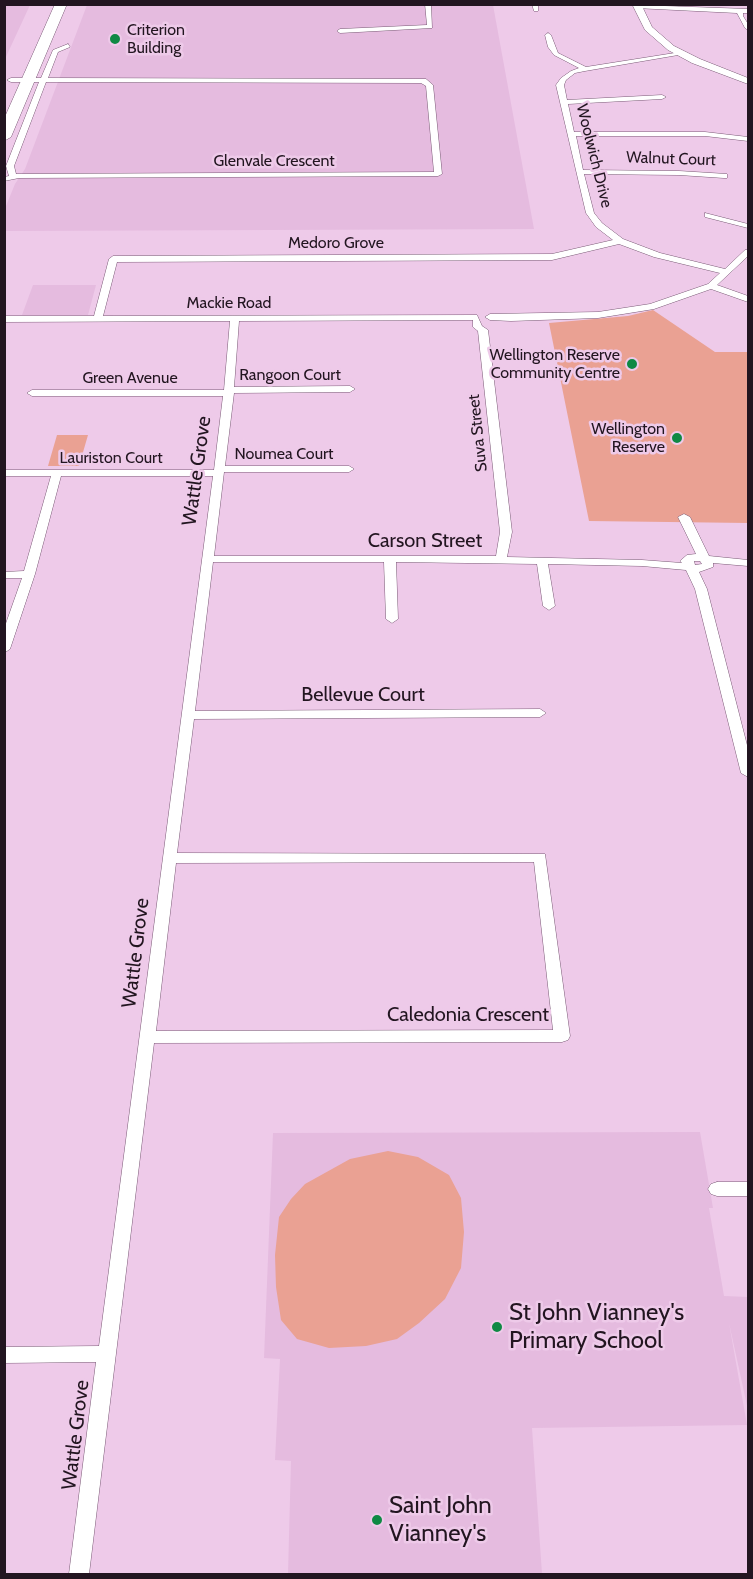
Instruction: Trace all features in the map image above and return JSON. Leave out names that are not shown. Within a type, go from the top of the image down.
[{"type":"highway","points":[[4,137],[61,4]]},
{"type":"highway","points":[[4,95],[19,63]]},
{"type":"street","points":[[340,31],[366,28],[430,27],[428,4]]},
{"type":"street","points":[[636,6],[748,11]]},
{"type":"street","points":[[636,6],[654,35],[681,54],[748,81]]},
{"type":"street","points":[[740,11],[740,16],[748,28]]},
{"type":"street","points":[[548,35],[551,47],[556,54],[585,69]]},
{"type":"street","points":[[9,178],[10,166],[56,51],[69,46]]},
{"type":"street","name":"Woolwich Drive","points":[[681,54],[573,72],[563,79],[560,85],[590,213],[599,225],[620,241],[657,255],[727,272]]},
{"type":"street","points":[[11,80],[423,81],[434,75]]},
{"type":"street","name":"Glenvale Crescent","points":[[9,178],[438,174],[429,83],[423,81]]},
{"type":"street","points":[[565,102],[662,97]]},
{"type":"street","points":[[572,134],[733,132],[748,139]]},
{"type":"street","name":"Walnut Court","points":[[581,172],[679,172],[724,176]]},
{"type":"street","points":[[708,216],[748,226]]},
{"type":"street","name":"Medoro Grove","points":[[98,319],[113,259],[552,257],[620,241]]},
{"type":"street","name":"Mackie Road","points":[[4,319],[454,318],[482,321],[575,317],[622,312],[673,301],[711,286],[748,252]]},
{"type":"street","points":[[711,286],[748,299]]},
{"type":"street","name":"Wattle Grove","points":[[79,1575],[238,318]]},
{"type":"street","name":"Suva Street","points":[[482,321],[506,532],[517,560]]},
{"type":"street","name":"Rangoon Court","points":[[229,391],[350,389]]},
{"type":"street","name":"Green Avenue","points":[[32,393],[229,391]]},
{"type":"street","name":"Noumea Court","points":[[218,471],[349,469]]},
{"type":"street","name":"Lauriston Court","points":[[4,473],[218,471]]},
{"type":"street","points":[[4,649],[29,574],[57,473]]},
{"type":"street","points":[[684,518],[692,538],[701,589],[748,773]]},
{"type":"street","name":"Suva Street","points":[[501,560],[506,532]]},
{"type":"street","points":[[390,559],[392,619]]},
{"type":"street","name":"Carson Street","points":[[207,560],[390,559],[748,563]]},
{"type":"street","points":[[542,561],[549,606]]},
{"type":"street","points":[[4,574],[29,574]]},
{"type":"street","name":"Bellevue Court","points":[[187,715],[540,713]]},
{"type":"street","name":"Caledonia Crescent","points":[[146,1037],[562,1036],[540,857],[170,858]]},
{"type":"street","points":[[717,1189],[748,1189]]},
{"type":"street","points":[[4,1355],[107,1354]]},
{"type":"shaded area","points":[[4,5],[30,5],[5,59]]},
{"type":"shaded area","points":[[87,5],[493,5],[534,229],[5,231],[4,211],[15,184],[25,169]]},
{"type":"shaded area","points":[[33,285],[96,285],[88,315],[22,315]]},
{"type":"shaded area","name":"Wellington Reserve","points":[[653,310],[715,352],[748,352],[748,523],[589,521],[549,323],[628,316]]},
{"type":"shaded area","points":[[57,435],[88,435],[79,466],[48,466]]},
{"type":"shaded area","name":"St John Vianney's Primary School","points":[[700,1132],[713,1208],[709,1208],[724,1296],[748,1297],[748,1410],[729,1323],[747,1425],[532,1428],[542,1574],[288,1574],[291,1461],[275,1460],[280,1359],[264,1358],[273,1133]]},
{"type":"shaded area","points":[[388,1151],[418,1157],[449,1175],[461,1198],[464,1232],[461,1268],[445,1299],[397,1339],[366,1346],[329,1348],[297,1339],[281,1320],[276,1287],[275,1255],[279,1217],[305,1184],[350,1159]]},
{"type":"place","name":"Criterion Building","points":[[115,39]]},
{"type":"place","name":"Wellington Reserve Community Centre","points":[[632,364]]},
{"type":"place","name":"Wellington Reserve","points":[[677,438]]},
{"type":"place","name":"St John Vianney's Primary School","points":[[497,1327]]},
{"type":"place","name":"Saint John Vianney's","points":[[377,1520]]}]
